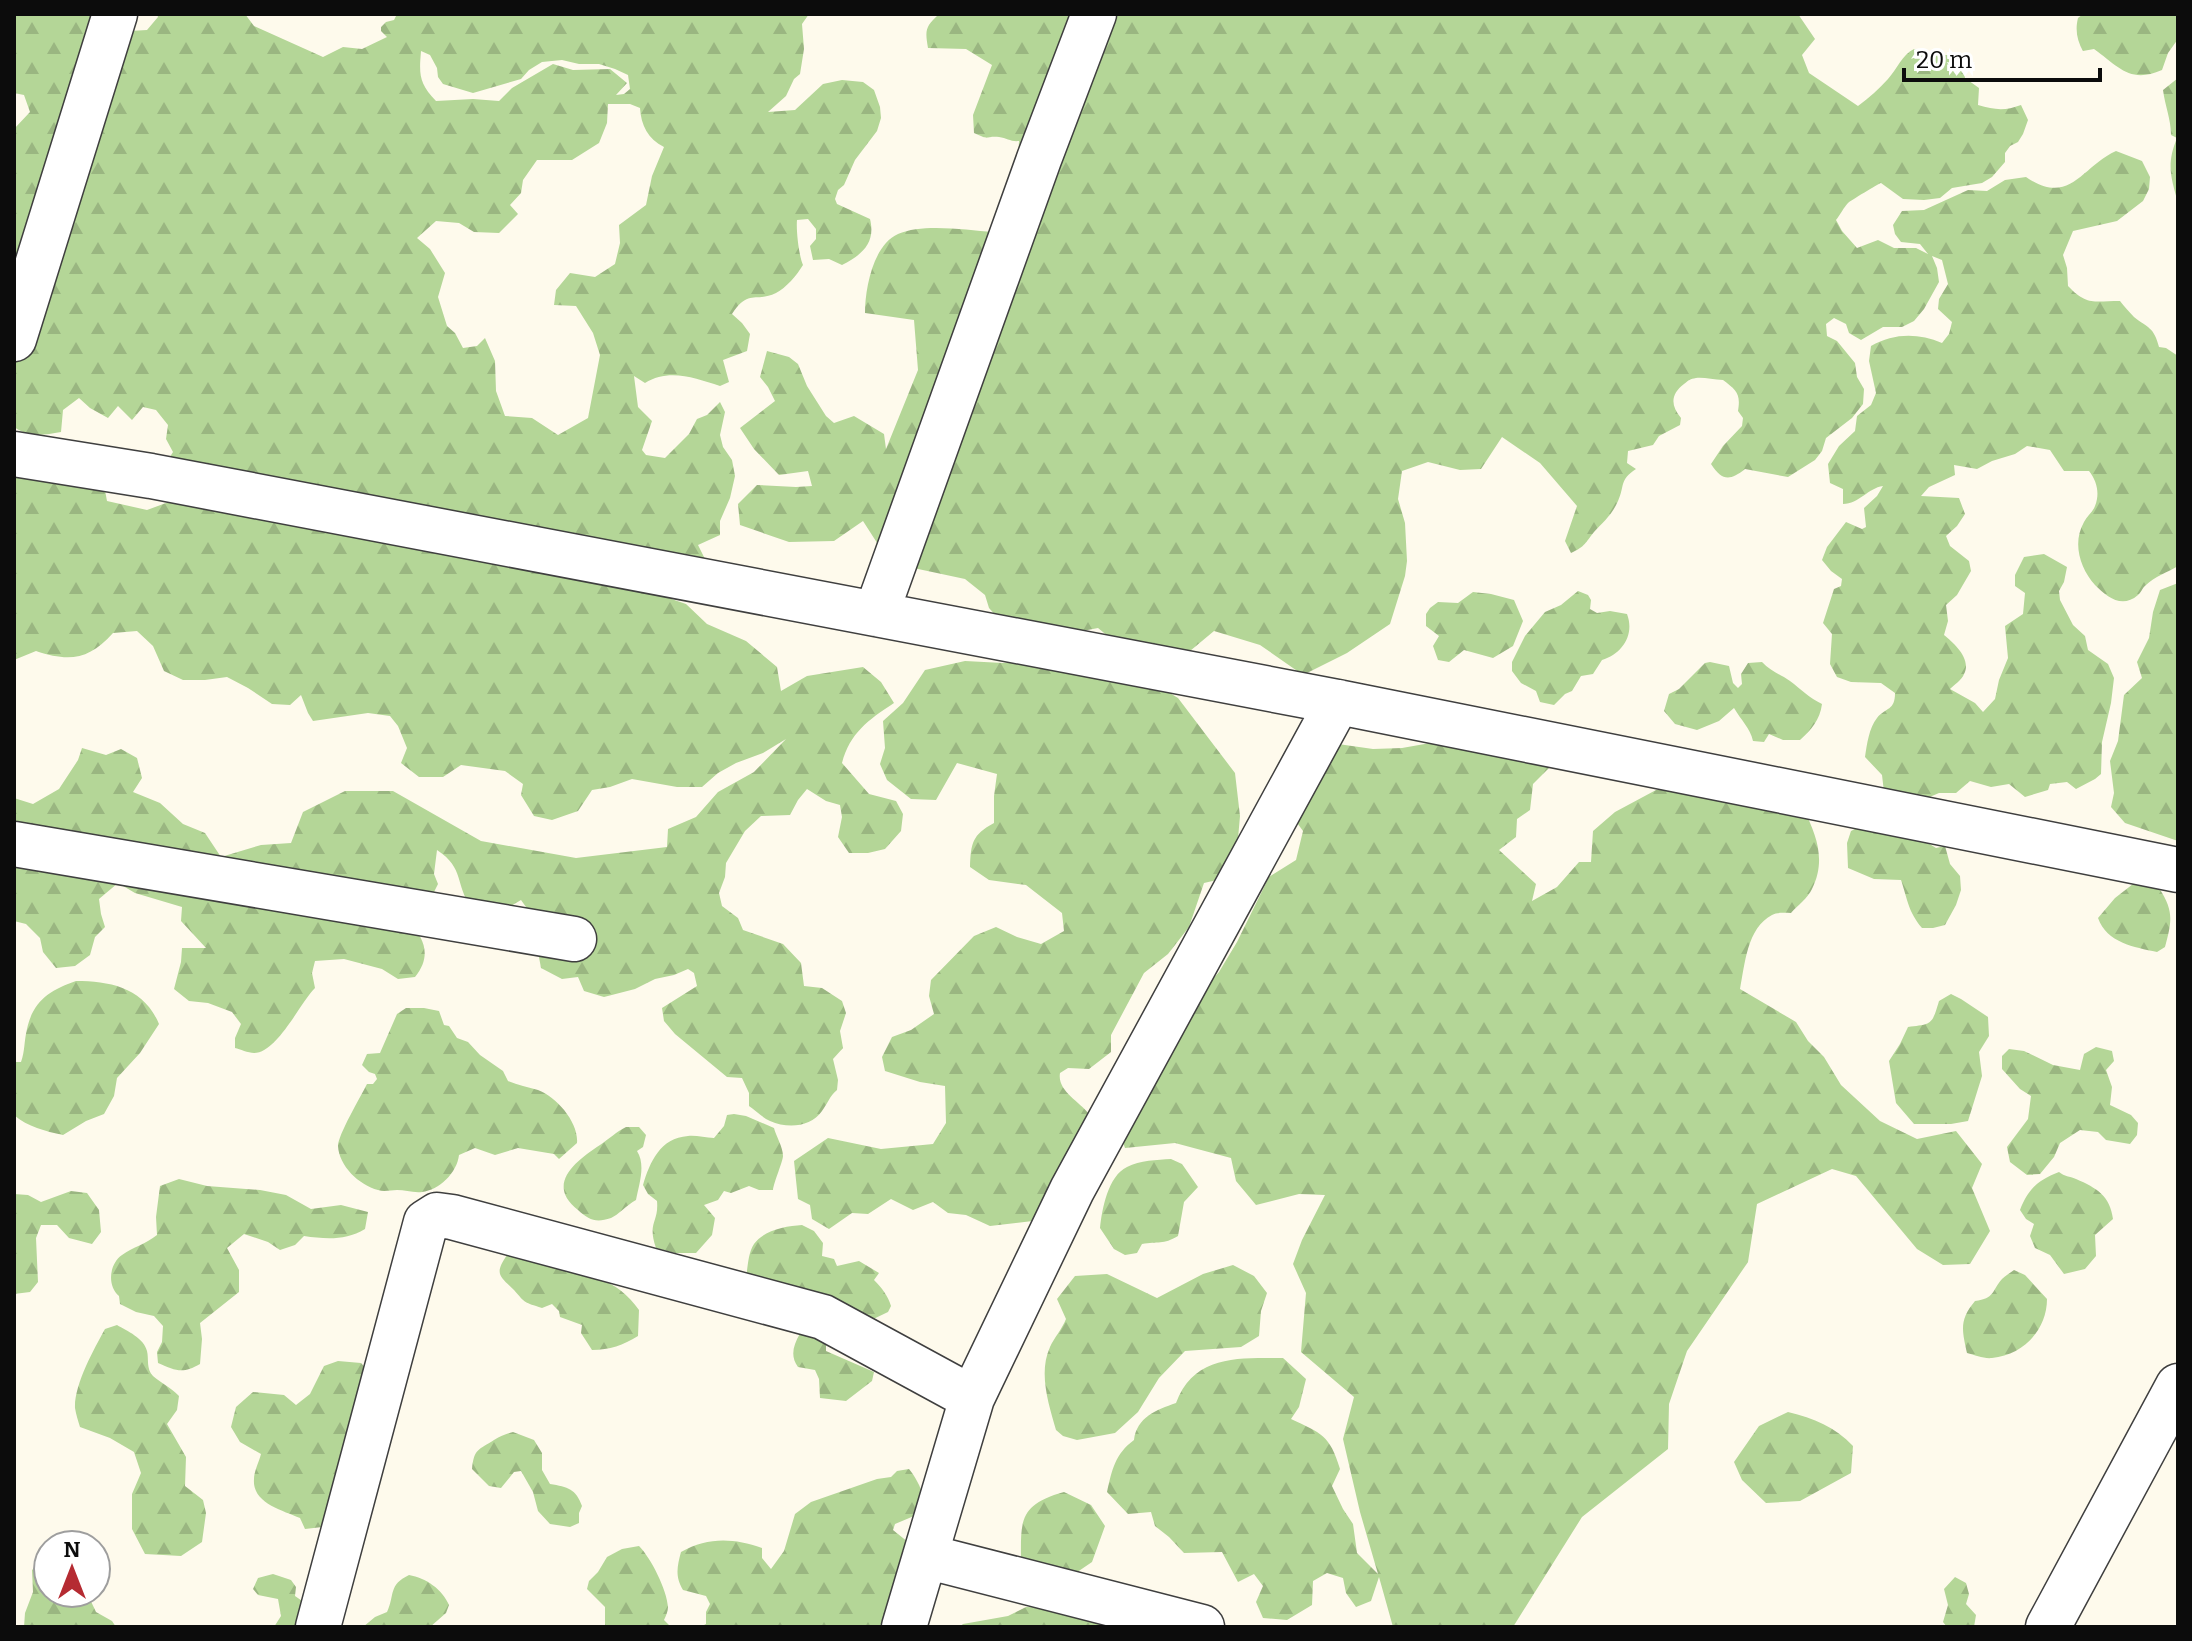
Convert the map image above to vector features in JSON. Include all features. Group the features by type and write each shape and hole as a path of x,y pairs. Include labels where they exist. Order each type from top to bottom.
{"street":[{"path":"14,339 115,14"},
{"path":"876,614 1094,14"},
{"path":"14,454 151,476 1338,702 2178,870"},
{"path":"904,1627 972,1398 1072,1190 1338,702"},
{"path":"14,844 574,939"},
{"path":"318,1627 426,1222 437,1215 823,1317 972,1398"},
{"path":"2048,1627 2178,1386"},
{"path":"925,1556 1202,1627"}],"green space":[{"path":"14,14 121,14 130,31 147,30 158,17 157,14 245,14 254,26 323,57 343,47 362,49 387,37 381,27 394,20 397,14 809,14 802,24 804,49 800,74 786,96 768,112 795,110 823,84 842,80 863,82 874,90 881,118 877,131 855,160 835,199 837,204 870,219 871,235 866,247 842,265 829,259 813,260 810,246 816,239 816,229 808,219 797,220 801,269 780,291 743,301 732,314 750,334 747,351 723,360 729,382 720,386 673,375 645,383 634,376 638,407 652,421 642,450 646,455 665,458 689,434 697,419 707,415 720,402 725,412 720,435 723,447 732,460 735,476 720,521 720,535 698,545 705,559 696,572 648,591 686,604 707,624 746,641 777,667 781,691 807,676 863,667 881,682 894,703 861,728 850,743 842,763 869,794 896,801 903,814 901,831 885,849 849,853 838,837 842,817 840,805 826,801 807,789 790,815 761,816 745,831 726,863 719,893 722,906 738,918 743,930 783,944 801,963 804,986 822,988 842,1001 846,1013 840,1031 843,1048 833,1059 837,1090 812,1120 791,1126 767,1120 749,1106 749,1093 742,1078 727,1077 675,1034 664,1021 662,1008 697,986 694,973 688,969 604,997 584,991 578,977 562,979 541,968 531,914 521,900 506,909 471,906 456,870 437,850 434,874 438,884 430,900 409,922 423,942 425,956 415,977 398,979 382,969 344,959 315,961 312,973 315,988 271,1045 254,1053 235,1048 235,1038 241,1024 232,1012 208,1003 189,1001 174,989 182,948 206,948 181,921 182,907 135,893 118,883 99,899 105,927 95,937 90,955 75,966 56,968 43,952 40,938 26,924 14,921 14,798 33,804 59,789 82,748 106,755 121,749 137,758 142,778 133,792 160,803 183,824 205,833 221,857 261,845 291,843 303,812 345,791 393,791 481,841 576,858 667,847 668,829 696,817 718,792 754,772 786,739 718,773 702,787 677,787 632,779 592,790 578,811 552,820 534,816 521,795 523,784 505,771 461,765 443,777 419,777 401,763 407,748 390,716 368,713 313,721 301,695 290,705 272,704 227,677 183,680 164,671 153,646 137,631 113,633 95,649 78,656 59,657 36,651 14,660 14,471 104,485 107,501 147,510 191,499 165,465 173,452 166,439 168,425 156,410 143,407 132,420 118,406 108,418 79,398 63,410 61,432 31,434 14,427 14,129 30,112 24,95 14,93","holes":["421,51 430,55 443,84 473,93 521,79 542,62 562,60 615,69 628,75 630,89 616,95 627,83 610,69 573,70 553,64 512,88 499,101 436,101 421,78","608,104 630,104 640,108 646,131 664,147 652,176 646,205 619,225 620,243 615,264 595,277 570,273 556,290 554,305 576,306 593,333 600,355 588,418 558,435 532,418 505,416 496,391 495,361 485,338 477,346 463,348 447,326 438,297 445,273 430,249 417,238 436,221 459,223 474,232 499,233 518,214 510,205 521,193 523,180 537,160 572,160 599,143 607,123"]},
{"path":"939,14 1798,14 1815,39 1802,55 1809,73 1858,106 1914,49 1930,55 1951,55 1963,65 1965,78 1979,88 1978,105 2000,109 2021,105 2028,120 2023,134 2005,153 2005,162 1982,183 1952,188 1940,198 1924,200 1903,199 1881,183 1848,203 1836,220 1857,248 1878,240 1894,248 1916,248 1928,254 1920,244 1901,242 1895,234 1893,225 1902,211 1924,210 1968,190 1987,191 2005,180 2026,177 2054,188 2065,186 2116,151 2142,161 2150,177 2143,201 2117,221 2073,231 2063,255 2068,286 2080,297 2091,301 2120,301 2153,332 2159,347 2178,356 2178,566 2126,601 2115,600 2100,589 2085,571 2078,547 2080,530 2097,501 2096,483 2089,471 2064,471 2050,450 2027,446 1977,469 1954,465 1955,475 1929,487 1921,496 1959,498 1965,514 1946,536 1950,546 1969,561 1971,571 1957,595 1946,605 1948,621 1944,635 1961,652 1966,663 1963,676 1950,689 1975,703 1983,712 1995,699 2008,658 2005,626 2023,614 2025,593 2015,586 2015,575 2024,557 2044,554 2067,567 2059,591 2060,600 2073,625 2085,636 2088,650 2108,664 2114,678 2102,742 2101,774 2076,789 2067,782 2050,784 2048,790 2025,797 2009,784 1991,787 1970,781 1956,793 1939,793 1925,799 1884,792 1882,775 1865,757 1872,726 1892,706 1895,693 1881,683 1851,682 1837,677 1830,664 1832,634 1823,623 1834,589 1841,586 1842,579 1822,560 1827,547 1846,522 1862,529 1866,527 1864,508 1883,486 1843,504 1843,489 1830,483 1828,464 1839,446 1855,431 1857,416 1871,405 1876,393 1869,361 1871,346 1906,336 1924,337 1942,343 1949,334 1952,322 1938,309 1939,299 1948,284 1942,260 1932,256 1939,282 1914,321 1902,327 1883,327 1861,340 1849,333 1846,324 1834,318 1826,324 1827,336 1837,341 1855,363 1857,377 1864,389 1863,404 1852,418 1826,438 1815,460 1788,477 1745,469 1735,476 1726,477 1715,470 1711,464 1742,426 1743,418 1738,411 1738,396 1731,387 1723,380 1699,378 1687,382 1674,396 1680,425 1659,436 1653,445 1628,451 1627,463 1636,469 1625,480 1616,506 1585,544 1571,553 1565,541 1577,506 1540,463 1502,437 1481,469 1460,470 1428,462 1402,471 1398,499 1405,523 1407,561 1390,624 1347,653 1303,675 1260,645 1214,631 1190,651 1137,660 1098,628 1067,634 1015,637 989,608 985,595 965,579 890,563 863,521 834,541 789,542 740,525 738,504 757,485 812,486 808,471 779,475 754,449 740,428 775,401 760,377 767,351 789,357 798,364 807,386 834,423 854,416 884,434 886,449 918,370 914,320 865,313 869,280 877,258 889,240 908,231 945,228 993,232 1017,177 1019,141 985,138 974,133 973,115 992,65 966,49 928,48 927,29"},
{"path":"2083,14 2178,14 2178,39 2168,53 2162,70 2141,75 2125,72 2094,49 2083,51 2077,27 2078,18"},
{"path":"2178,78 2178,203 2171,164 2177,138 2171,135 2163,90"},
{"path":"2178,583 2178,841 2125,823 2111,807 2114,793 2110,761 2118,741 2124,695 2142,678 2137,662 2149,638 2160,590"},
{"path":"1578,591 1588,595 1590,609 1597,613 1610,611 1627,614 1628,636 1621,648 1602,660 1593,674 1581,676 1572,691 1554,705 1540,702 1536,691 1521,683 1512,671 1512,662 1525,636 1545,612 1561,605"},
{"path":"1473,592 1514,600 1523,621 1513,646 1493,658 1464,650 1449,662 1438,660 1433,646 1439,636 1426,626 1426,614 1438,602 1458,603"},
{"path":"965,661 1028,661 1145,678 1178,698 1235,773 1240,816 1237,850 1230,877 1204,883 1189,927 1168,954 1144,973 1111,1035 1111,1052 1089,1069 1068,1068 1060,1073 1065,1090 1089,1114 1041,1220 990,1226 966,1215 948,1213 933,1202 913,1210 891,1199 868,1214 852,1213 829,1229 812,1219 810,1205 798,1199 794,1161 828,1138 881,1149 933,1144 946,1123 945,1086 885,1071 882,1057 892,1037 911,1030 934,1014 929,996 931,980 974,936 996,927 1041,944 1064,931 1062,913 1026,885 989,880 970,867 974,840 994,823 997,774 957,763 936,800 911,799 887,780 880,764 885,748 883,721 903,703 925,670"},
{"path":"1710,662 1729,666 1733,683 1738,688 1742,684 1741,674 1748,663 1762,662 1822,704 1817,720 1800,740 1783,740 1769,734 1764,742 1753,741 1734,708 1719,721 1697,730 1675,724 1664,711 1669,694"},
{"path":"1317,741 1373,749 1436,742 1557,760 1533,784 1530,810 1517,819 1516,837 1499,850 1536,884 1532,901 1557,887 1579,862 1591,862 1593,831 1615,812 1656,790 1708,787 1804,810 1818,849 1816,879 1808,896 1791,913 1774,914 1757,929 1748,948 1740,989 1796,1022 1808,1041 1824,1057 1841,1085 1880,1121 1917,1139 1956,1131 1982,1164 1972,1188 1990,1231 1970,1264 1943,1265 1917,1249 1856,1176 1832,1169 1757,1204 1748,1262 1687,1351 1669,1404 1668,1449 1582,1517 1513,1627 1393,1627 1379,1577 1371,1601 1356,1607 1346,1593 1343,1578 1327,1573 1313,1581 1312,1605 1287,1620 1263,1618 1256,1602 1263,1586 1254,1574 1238,1582 1222,1552 1184,1553 1155,1526 1151,1512 1128,1514 1107,1492 1115,1463 1134,1440 1143,1420 1176,1403 1194,1375 1206,1367 1235,1359 1283,1358 1306,1379 1299,1407 1291,1419 1323,1436 1332,1449 1340,1469 1332,1486 1353,1524 1357,1553 1378,1574 1343,1439 1354,1397 1301,1352 1306,1293 1293,1264 1325,1195 1299,1194 1256,1205 1236,1181 1231,1158 1175,1143 1125,1148 1114,1116 1202,991 1219,972 1269,877 1296,860 1303,831 1292,816"},
{"path":"1869,822 1912,833 1936,848 1945,846 1950,864 1960,876 1961,890 1945,925 1922,928 1911,911 1901,880 1874,879 1848,868 1847,843 1851,831"},
{"path":"2133,884 2159,888 2167,903 2169,930 2165,947 2157,952 2131,946 2115,938 2098,918 2115,898"},
{"path":"76,981 125,989 145,1002 159,1024 140,1053 117,1078 114,1096 104,1114 63,1135 31,1126 14,1115 14,1062 21,1062 30,1019 38,1004 58,988"},
{"path":"1951,994 1988,1017 1989,1036 1979,1052 1982,1076 1968,1121 1914,1124 1896,1103 1889,1061 1908,1027 1930,1022 1939,1001"},
{"path":"406,1008 439,1011 444,1025 503,1071 508,1081 538,1090 552,1098 571,1119 577,1143 559,1159 554,1154 518,1148 495,1155 475,1148 459,1155 455,1168 441,1184 422,1192 380,1191 357,1179 342,1161 339,1141 367,1084 373,1084 377,1079 362,1065 367,1054 380,1053 397,1014"},
{"path":"2096,1047 2112,1051 2114,1061 2106,1070 2112,1087 2110,1105 2131,1115 2138,1123 2137,1135 2130,1144 2106,1140 2098,1132 2080,1130 2060,1143 2054,1157 2040,1174 2027,1175 2010,1162 2007,1147 2028,1119 2031,1096 2002,1069 2002,1056 2009,1049 2024,1051 2053,1065 2080,1070 2084,1054"},
{"path":"734,1114 774,1128 783,1156 773,1190 749,1186 731,1193 724,1191 718,1200 704,1205 715,1218 712,1235 696,1253 675,1253 656,1248 653,1228 657,1201 643,1185 653,1160 663,1146 678,1138 714,1138 724,1126 727,1115"},
{"path":"626,1127 639,1127 646,1135 643,1147 637,1151 641,1168 636,1200 611,1218 589,1218 568,1200 564,1182 582,1158"},
{"path":"1171,1159 1182,1164 1198,1187 1184,1202 1178,1236 1164,1242 1142,1244 1137,1253 1125,1255 1114,1249 1100,1228 1104,1203 1115,1178 1120,1171 1132,1165"},
{"path":"2059,1172 2101,1194 2109,1204 2113,1219 2095,1235 2096,1256 2085,1269 2064,1274 2050,1255 2035,1248 2030,1236 2034,1224 2020,1210 2035,1186"},
{"path":"179,1179 207,1186 286,1195 311,1209 341,1205 368,1212 365,1229 342,1237 304,1236 295,1245 280,1250 268,1242 244,1234 227,1248 239,1270 239,1292 200,1323 200,1364 184,1370 175,1369 158,1363 157,1352 162,1342 163,1326 154,1316 120,1304 111,1275 114,1264 122,1255 157,1235 160,1186"},
{"path":"71,1191 87,1193 99,1210 101,1232 92,1244 69,1238 57,1225 41,1225 36,1238 38,1282 30,1292 14,1294 14,1194 28,1195 41,1202"},
{"path":"549,1222 582,1229 599,1266 597,1279 621,1291 639,1310 638,1336 616,1346 592,1350 581,1333 582,1325 560,1317 552,1304 542,1308 526,1302 502,1278 500,1267 507,1255"},
{"path":"802,1225 814,1231 823,1243 822,1256 834,1259 837,1266 859,1261 879,1273 874,1280 890,1302 888,1312 865,1323 746,1277 750,1252 758,1239 776,1230"},
{"path":"1233,1265 1254,1276 1267,1293 1261,1311 1259,1336 1241,1347 1185,1351 1159,1378 1138,1412 1115,1433 1077,1440 1063,1436 1056,1430 1046,1389 1045,1367 1050,1347 1066,1319 1057,1299 1075,1276 1107,1274 1157,1298 1203,1274"},
{"path":"2014,1270 2025,1275 2047,1299 2038,1330 2023,1346 2003,1356 1986,1358 1967,1353 1963,1331 1966,1314 1975,1301 1989,1296 2002,1279"},
{"path":"811,1315 826,1320 826,1351 874,1372 872,1381 846,1401 820,1398 815,1370 798,1367 794,1361 796,1341"},
{"path":"117,1325 142,1342 151,1373 179,1396 177,1410 167,1424 186,1457 185,1486 203,1500 206,1513 202,1542 181,1556 145,1554 132,1529 132,1494 141,1473 134,1452 110,1438 80,1427 77,1418 76,1399 86,1367 105,1329"},
{"path":"338,1361 361,1363 372,1375 362,1414 350,1422 351,1435 331,1526 305,1529 300,1518 263,1500 258,1494 254,1476 261,1454 240,1442 231,1427 236,1407 253,1392 284,1395 296,1405 310,1394 324,1366"},
{"path":"1788,1412 1824,1424 1853,1446 1851,1473 1800,1501 1766,1503 1742,1480 1734,1462 1759,1426"},
{"path":"513,1432 534,1440 542,1453 542,1470 550,1484 566,1488 577,1496 582,1506 579,1523 570,1527 550,1524 538,1511 533,1492 521,1471 514,1472 501,1488 489,1486 472,1469 478,1450"},
{"path":"909,1469 922,1497 914,1516 895,1524 893,1530 908,1542 897,1600 879,1627 700,1627 706,1624 710,1604 706,1596 683,1590 678,1571 681,1552 711,1542 741,1542 762,1548 762,1558 771,1569 784,1551 795,1514 811,1502"},
{"path":"1064,1492 1091,1505 1105,1526 1092,1562 1067,1579 1021,1565 1025,1517 1037,1503"},
{"path":"639,1546 662,1583 668,1607 664,1620 671,1627 605,1627 605,1607 587,1589 589,1581 607,1557 622,1549"},
{"path":"273,1574 291,1580 296,1587 295,1596 308,1605 309,1627 274,1627 281,1616 278,1599 258,1595 253,1589 258,1578"},
{"path":"409,1575 438,1589 449,1605 446,1613 430,1627 363,1627 387,1612 395,1587"},
{"path":"1955,1577 1966,1583 1969,1594 1966,1604 1976,1615 1974,1627 1947,1627 1943,1622 1948,1605 1944,1589"},
{"path":"32,1595 32,1609 95,1609 116,1627 24,1627"},
{"path":"1026,1607 1057,1608 1145,1627 959,1627 1008,1616"}]}
